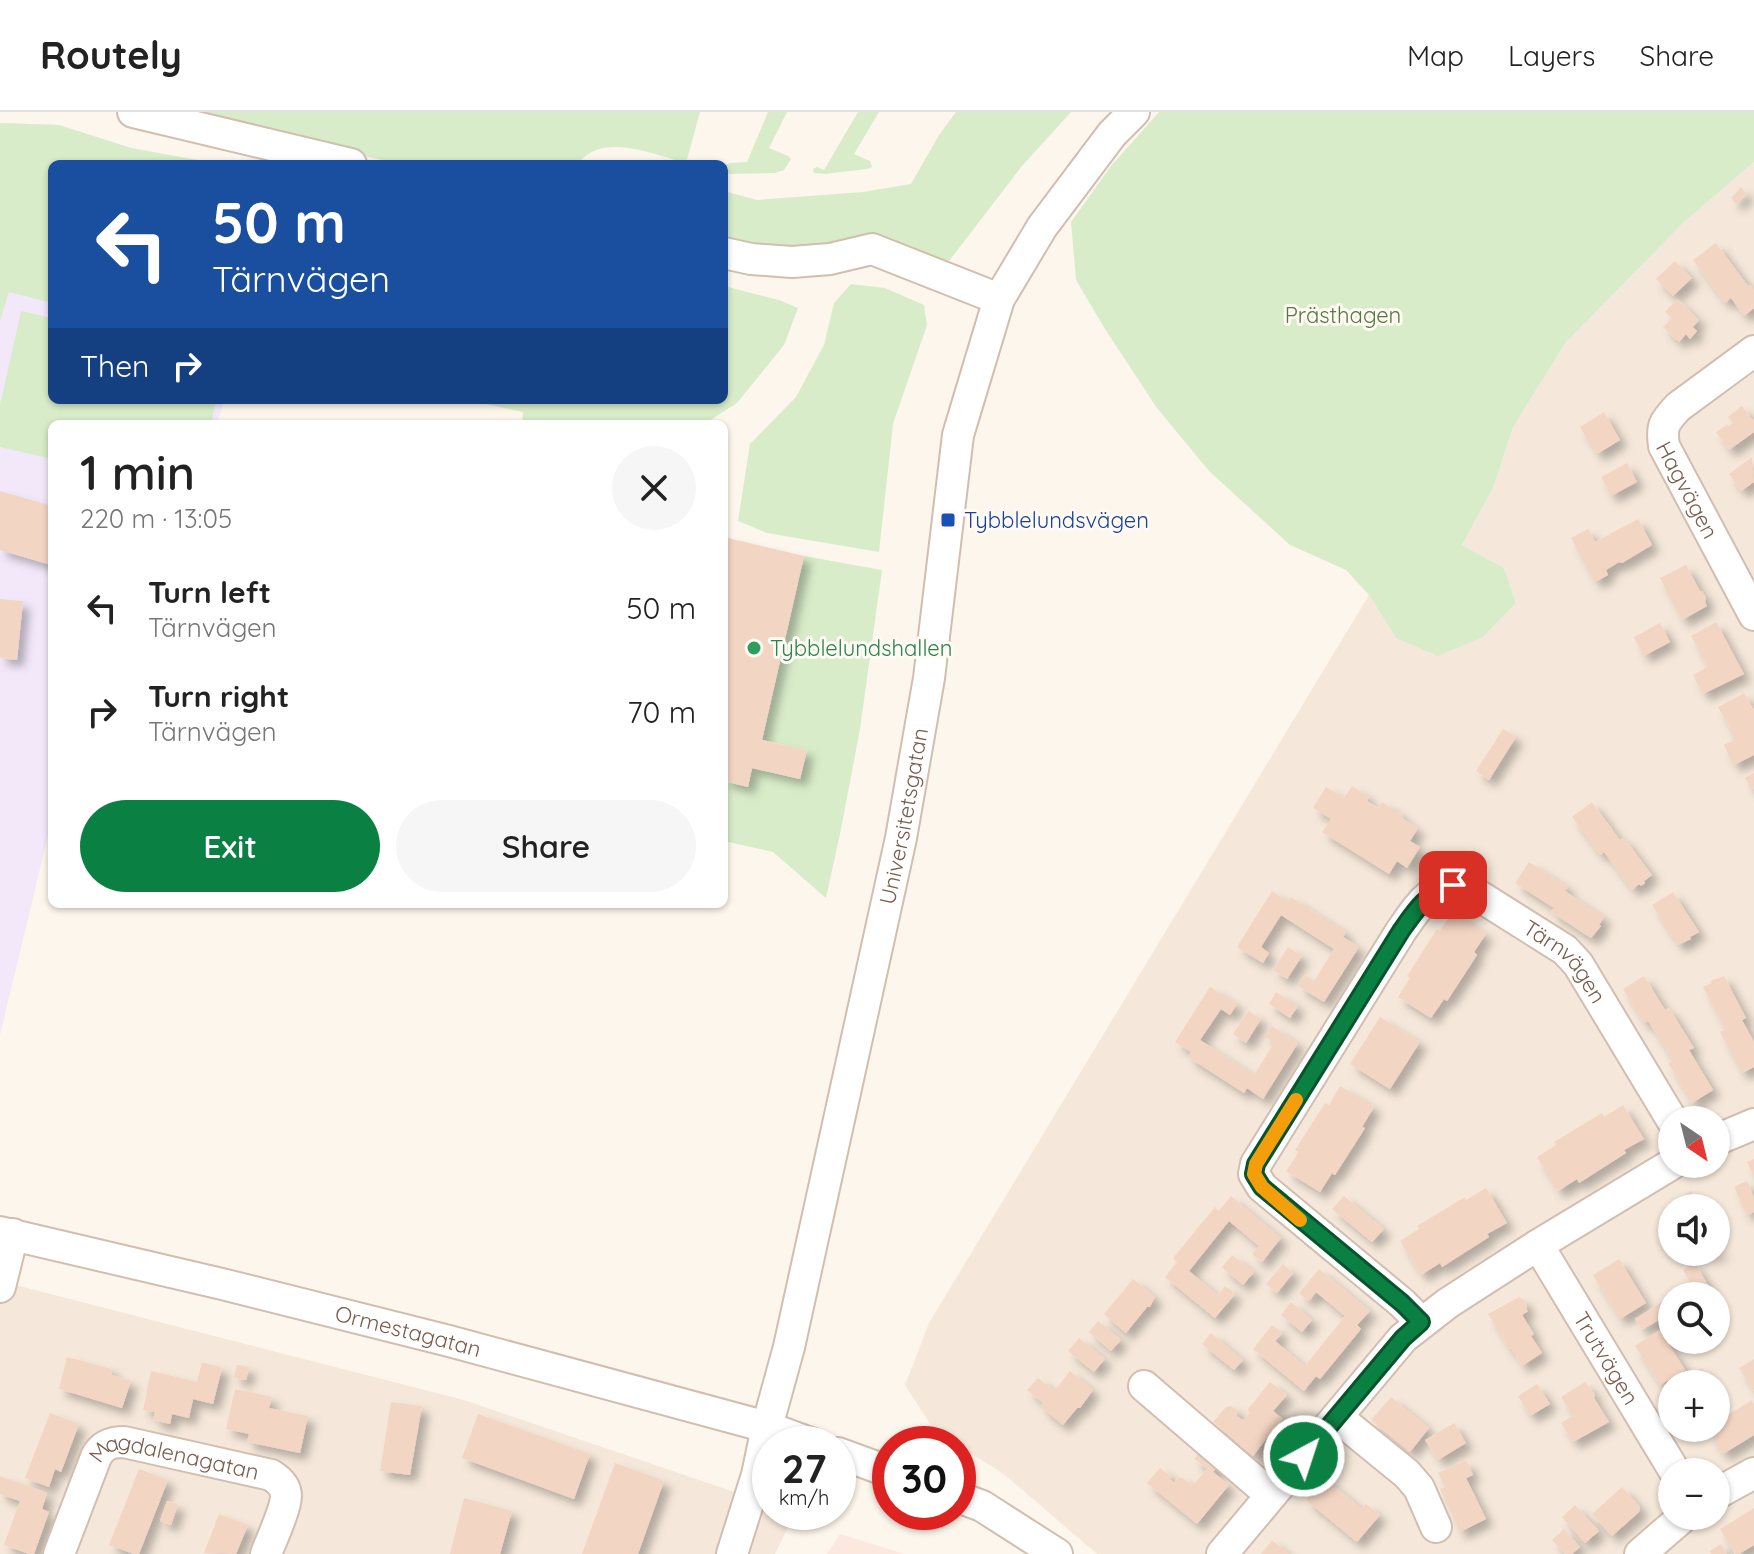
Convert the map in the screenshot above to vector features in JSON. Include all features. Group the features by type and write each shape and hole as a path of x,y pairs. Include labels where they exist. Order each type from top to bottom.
{"street":[{"path":"133,112 334,160"},
{"name":"Universitetsgatan","path":"767,1426 789,1347 901,838 929,678 958,435 999,299 1042,227 1112,134 1134,112"},
{"path":"728,254 792,262 830,259 872,249 999,299"},
{"name":"Hagvägen","path":"1754,351 1678,407 1662,429 1664,446 1754,615"},
{"name":"Tärnvägen","path":"1421,1322 1262,1187 1254,1174 1256,1164 1421,903 1438,890 1453,885 1465,887 1565,950 1578,964 1664,1106"},
{"path":"1730,1134 1754,1124"},
{"path":"1222,1554 1403,1338 1421,1322 1538,1245 1658,1172"},
{"path":"0,1287 6,1233"},
{"name":"Ormestagatan","path":"6,1233 449,1341 763,1426"},
{"name":"Trutvägen","path":"1538,1245 1667,1458"},
{"path":"1144,1386 1271,1495"},
{"path":"1337,1417 1407,1474 1419,1488 1436,1527"},
{"name":"Magdalenagatan","path":"59,1554 98,1452 105,1445 115,1442 271,1475 279,1480 286,1501 266,1554"},
{"path":"1730,1486 1754,1473"},
{"name":"Universitetsgatan","path":"732,1554 752,1491"},
{"path":"976,1504 1057,1554"},
{"path":"1640,1554 1668,1530"}],"shaded area":[{"path":"0,123 59,125 131,148 197,160 48,160 48,404 223,404 218,420 48,420 48,836 0,1035"},
{"path":"1754,162 1754,1554 1097,1554 1005,1475 976,1457 976,1426 931,1426 905,1385 929,1323 1369,595 1396,638 1483,637 1516,603 1504,568 1462,545 1493,488 1513,427 1566,342 1685,221"},
{"path":"0,1281 464,1400 752,1498 752,1530 787,1530 775,1554 0,1554"},
{"path":"840,1534 905,1554 827,1554"}],"green space":[{"path":"182,112 700,112 687,160 614,147 600,149 582,160 381,160"},
{"path":"768,112 787,112 769,148 791,159 784,170 775,173 728,173 728,164 747,162"},
{"path":"858,112 879,112 854,154 870,161 872,167 814,173 813,169 817,167 824,170"},
{"path":"956,112 1071,112 1022,166 949,261 893,245 791,246 728,241 728,192 757,200 863,192 911,184"},
{"name":"Prästhagen","path":"1159,112 1754,112 1754,162 1685,221 1566,342 1513,427 1493,488 1462,545 1504,568 1516,603 1483,637 1438,656 1396,638 1369,595 1346,570 1290,545 1209,471 1157,408 1105,329 1076,280 1071,222 1111,166"},
{"path":"0,123 59,125 131,148 197,160 48,160 48,302 9,292 0,321"},
{"path":"851,284 885,288 924,305 927,325 893,424 879,552 767,533 738,521 750,444 796,397 824,345 834,303"},
{"path":"728,287 798,308 784,345 737,403 710,420 522,420 523,412 486,404 728,404"},
{"path":"21,311 48,317 48,404 215,404 212,420 48,420 48,458 0,447 0,405"},
{"path":"804,556 882,570 860,729 826,898 773,852 728,842 728,782 748,787 752,768 800,779 807,750 762,740"}],"building":[{"path":"1741,187 1747,194 1736,204 1731,198"},
{"path":"1716,243 1754,290 1754,308 1744,316 1731,298 1725,303 1693,260"},
{"path":"1675,261 1692,278 1673,296 1656,279"},
{"path":"1677,299 1699,320 1693,327 1697,331 1690,339 1686,334 1679,342 1663,327 1672,318 1665,312"},
{"path":"1742,406 1754,419 1754,432 1729,450 1716,432 1733,423 1728,417"},
{"path":"1604,412 1620,440 1597,454 1580,427"},
{"path":"1752,457 1754,482 1741,491 1729,474"},
{"path":"1627,463 1637,482 1611,496 1601,477"},
{"path":"0,491 48,505 48,564 0,550"},
{"path":"1638,519 1652,545 1606,570 1608,575 1595,582 1571,538 1588,529 1595,542"},
{"name":"Tybblelundshallen","path":"728,538 804,556 762,740 807,750 800,779 752,768 748,787 728,782"},
{"path":"1686,565 1706,598 1707,606 1682,620 1660,578"},
{"path":"0,599 23,601 17,660 0,658"},
{"path":"1716,622 1744,674 1703,694 1693,675 1708,667 1691,636"},
{"path":"1660,623 1670,642 1644,656 1634,637"},
{"path":"1744,693 1754,710 1754,755 1734,765 1724,745 1736,739 1718,707"},
{"path":"1503,729 1516,737 1489,780 1476,771"},
{"path":"1754,773 1754,788 1751,789 1745,778"},
{"path":"1352,786 1369,797 1367,801 1379,808 1382,802 1418,828 1410,841 1420,847 1407,868 1397,861 1389,874 1322,832 1331,819 1313,808 1326,787 1344,798"},
{"path":"1592,802 1620,840 1624,838 1652,875 1641,886 1639,884 1632,890 1604,852 1600,855 1572,817"},
{"path":"1529,862 1568,887 1565,891 1604,917 1591,938 1551,912 1554,908 1515,883"},
{"path":"1272,891 1288,902 1291,897 1346,932 1343,937 1359,947 1324,1002 1298,986 1305,975 1314,981 1334,949 1281,915 1261,947 1269,953 1263,963 1237,947"},
{"path":"1673,892 1699,932 1678,945 1652,905"},
{"path":"1452,912 1486,934 1474,952 1477,955 1447,1001 1444,999 1431,1018 1398,997 1410,978 1407,976 1437,929 1440,931"},
{"path":"1288,947 1302,956 1287,979 1273,970"},
{"path":"1644,976 1694,1048 1689,1050 1713,1090 1692,1103 1668,1063 1673,1060 1648,1021 1644,1023 1623,989"},
{"path":"1724,976 1746,1018 1742,1020 1754,1042 1754,1067 1742,1073 1720,1032 1725,1029 1703,987"},
{"path":"1210,987 1237,1004 1230,1015 1221,1009 1200,1040 1254,1075 1274,1043 1265,1037 1272,1026 1298,1043 1263,1099 1247,1088 1244,1093 1188,1057 1191,1052 1175,1042"},
{"path":"1276,992 1298,1006 1290,1018 1269,1004"},
{"path":"1248,1011 1261,1019 1246,1043 1233,1034"},
{"path":"1380,1017 1420,1042 1390,1089 1350,1064"},
{"path":"1340,1086 1374,1107 1362,1127 1365,1128 1335,1175 1332,1173 1320,1192 1286,1171 1299,1152 1295,1150 1325,1103 1329,1105"},
{"path":"1623,1105 1644,1139 1579,1183 1577,1179 1558,1191 1537,1157 1556,1145 1554,1142 1602,1113 1604,1117"},
{"path":"1754,1159 1754,1177 1747,1162"},
{"path":"1747,1181 1754,1198 1754,1212 1747,1215 1734,1187"},
{"path":"1486,1188 1507,1223 1442,1267 1440,1263 1421,1275 1400,1241 1419,1229 1417,1226"},
{"path":"1231,1196 1281,1238 1262,1262 1252,1254 1259,1246 1229,1221 1189,1271 1218,1295 1225,1286 1235,1294 1215,1318 1165,1277 1177,1262 1173,1258 1215,1207 1219,1211"},
{"path":"1344,1196 1384,1229 1372,1242 1332,1209"},
{"path":"1232,1255 1254,1272 1243,1285 1222,1267"},
{"path":"1619,1259 1646,1303 1620,1319 1593,1275"},
{"path":"1283,1264 1293,1273 1277,1293 1266,1284"},
{"path":"1697,1266 1706,1282 1690,1282 1683,1270"},
{"path":"1319,1269 1370,1311 1357,1325 1361,1329 1320,1379 1316,1376 1304,1391 1253,1349 1272,1325 1282,1333 1275,1341 1305,1366 1345,1316 1316,1292 1309,1301 1299,1293"},
{"path":"1133,1279 1155,1297 1126,1333 1104,1314"},
{"path":"1519,1297 1524,1300 1528,1311 1522,1315 1542,1353 1522,1366 1488,1314"},
{"path":"1291,1302 1312,1320 1302,1332 1281,1315"},
{"path":"1658,1304 1658,1320 1642,1330 1635,1319"},
{"path":"1098,1321 1121,1340 1111,1351 1089,1332"},
{"path":"1658,1331 1658,1354 1675,1354 1685,1370 1658,1370 1658,1382 1635,1346"},
{"path":"1211,1333 1243,1360 1234,1370 1202,1344"},
{"path":"1079,1338 1105,1359 1094,1372 1068,1351"},
{"path":"67,1357 112,1369 112,1375 131,1381 122,1408 59,1389"},
{"path":"1754,1359 1754,1391 1739,1368"},
{"path":"202,1362 222,1368 213,1404 193,1399 189,1418 172,1414 170,1424 153,1420 155,1412 143,1410 151,1371 197,1382"},
{"path":"237,1365 249,1367 246,1380 234,1378"},
{"path":"1070,1371 1093,1390 1063,1425 1041,1407 1043,1403 1027,1390 1038,1378 1056,1389"},
{"path":"1270,1382 1287,1395 1273,1411 1283,1419 1253,1456 1213,1422 1226,1407 1231,1406 1237,1410 1237,1416 1245,1419 1248,1409"},
{"path":"1585,1382 1609,1422 1573,1442 1561,1423 1573,1416 1561,1397"},
{"path":"1537,1384 1550,1404 1530,1416 1518,1396"},
{"path":"235,1389 272,1397 269,1408 308,1416 300,1453 247,1442 249,1434 226,1429"},
{"path":"1391,1397 1429,1428 1410,1452 1371,1420"},
{"path":"1752,1400 1754,1435 1723,1454 1716,1442 1730,1442 1730,1413"},
{"path":"391,1402 422,1406 410,1475 380,1471"},
{"path":"50,1413 79,1424 61,1472 55,1469 49,1487 25,1478"},
{"path":"478,1414 590,1454 574,1499 462,1458"},
{"path":"1454,1423 1466,1443 1438,1460 1425,1440"},
{"path":"1203,1448 1221,1462 1213,1472 1229,1485 1197,1524 1147,1483 1160,1468 1172,1477 1170,1479 1174,1483 1177,1478 1183,1478 1190,1484 1195,1483 1207,1469 1194,1459"},
{"path":"1466,1460 1473,1475 1466,1478 1486,1519 1460,1532 1440,1489 1445,1487 1438,1473"},
{"path":"615,1463 664,1481 638,1554 582,1554"},
{"path":"139,1469 168,1480 139,1554 134,1554 109,1545"},
{"path":"0,1476 47,1493 42,1509 49,1512 34,1554 4,1545 20,1501 0,1494"},
{"path":"1324,1477 1362,1509 1366,1504 1380,1515 1357,1542 1306,1500"},
{"path":"1622,1487 1640,1507 1639,1512 1612,1536 1592,1514"},
{"path":"464,1498 512,1511 500,1554 450,1554"},
{"path":"167,1501 178,1504 171,1525 160,1521"},
{"path":"1575,1505 1599,1531 1585,1543 1562,1517"},
{"path":"1754,1508 1754,1545 1735,1554 1721,1530 1730,1530 1730,1523"},
{"path":"219,1514 248,1525 236,1554 204,1553"},
{"path":"1564,1529 1580,1547 1572,1554 1565,1554 1552,1540"},
{"path":"1272,1540 1289,1554 1261,1554"},
{"path":"1721,1544 1727,1554 1711,1554 1710,1551"}],"slow traffic":[{"path":"1296,1100 1256,1164 1254,1174 1262,1187 1300,1220"}],"place":[{"name":"Tybblelundsvägen","path":"948,520"},
{"name":"Tybblelundshallen","path":"754,648"}],"route":[{"path":"1304,1456 1403,1338 1421,1322 1262,1187 1254,1174 1256,1164 1401,931 1421,903 1438,890 1453,885"}]}
